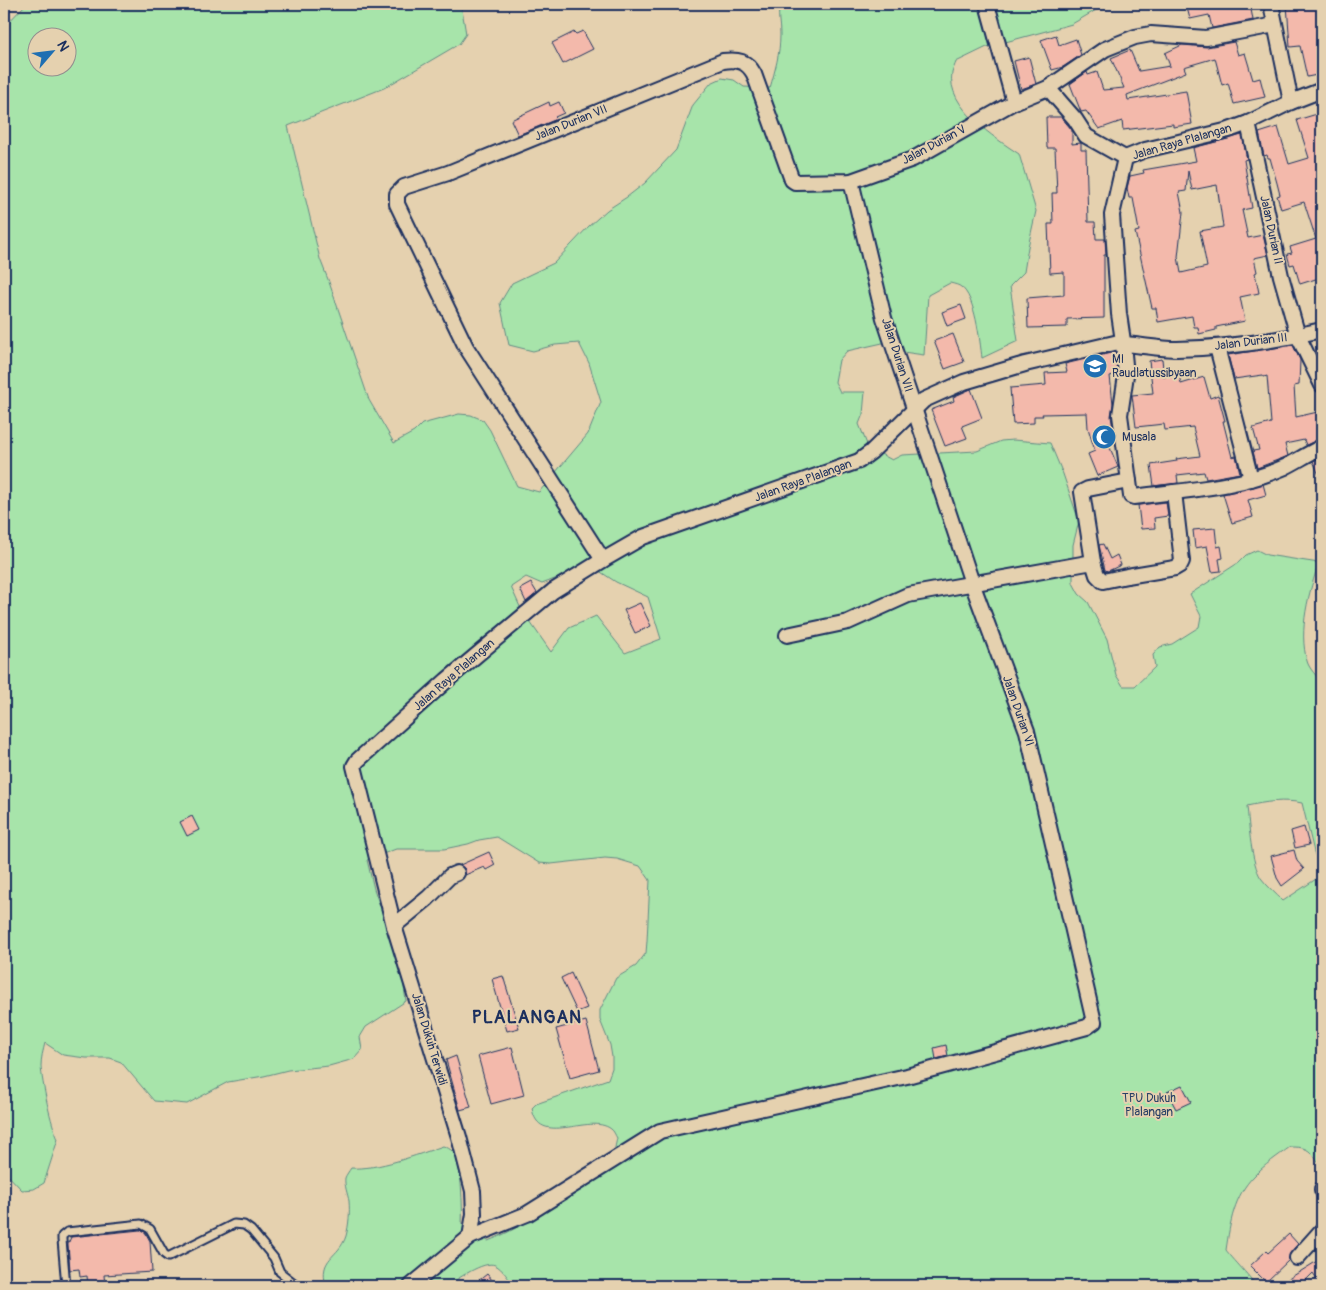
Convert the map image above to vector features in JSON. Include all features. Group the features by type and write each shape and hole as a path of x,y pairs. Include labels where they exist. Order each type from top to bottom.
{"street":[{"path":"987,4 1014,102"},
{"path":"1270,4 1290,102"},
{"name":"Jalan Durian V","path":"851,181 913,159 1014,102 1048,88 1105,49 1135,37 1152,34 1206,38 1275,25"},
{"name":"Jalan Durian VII","path":"603,560 466,347 397,204 397,194 404,187 448,173 723,61 743,61 750,66 754,74 793,181 851,181 884,318 914,408"},
{"path":"1048,88 1075,119 1086,136 1125,158"},
{"name":"Jalan Raya Plalangan","path":"354,766 369,749 446,680 553,591 643,537 859,461 871,452 924,400 964,382 1024,364 1123,342 1119,314 1112,215 1125,158 1145,150 1229,130 1248,123 1290,102 1322,90"},
{"name":"Jalan Durian II","path":"1248,123 1281,276 1298,336 1322,385"},
{"name":"Jalan Durian III","path":"1123,342 1175,349 1217,347 1298,336 1322,330"},
{"path":"1123,342 1126,375 1120,415 1130,493 1134,497 1216,487 1245,480 1286,466 1322,447"},
{"path":"1217,347 1245,480"},
{"name":"Jalan Durian VI","path":"470,1237 527,1214 665,1129 907,1076 1087,1027 1094,1022 1027,730 972,583 914,408"},
{"path":"1128,481 1088,489 1082,492 1093,562 1098,575 1103,581 1178,567 1182,561 1174,492"},
{"path":"787,635 848,622 908,595 1093,562"},
{"name":"Jalan Dukuh Terwidi","path":"354,766 394,926 459,1137 473,1191 474,1214 470,1237"},
{"path":"394,926 428,898 450,876 457,873"},
{"path":"1297,1258 1322,1230"},
{"path":"411,1286 470,1237"}],"lane":[{"path":"66,1286 62,1240 62,1236 66,1232 141,1224 150,1229 164,1254 168,1257 234,1224 244,1225 251,1230 274,1258 280,1272 298,1286"}],"green space":[{"name":"TPU Dukuh Plalangan","path":"26,4 461,4 466,34 459,44 384,88 288,126 320,259 369,400 394,443 414,432 422,424 459,414 471,415 483,420 490,430 517,486 539,492 588,434 601,402 589,363 579,343 555,345 533,351 509,345 500,303 512,283 554,263 607,210 645,183 676,150 693,105 711,83 722,78 734,80 744,87 770,88 779,49 780,4 1115,4 1103,6 1072,24 987,47 956,62 952,72 952,86 964,109 986,130 1019,154 1036,211 1024,272 1010,286 1018,341 982,358 976,320 970,300 961,287 950,283 928,295 924,355 896,351 887,342 847,351 839,360 835,382 840,392 865,392 863,414 859,424 868,447 892,460 902,455 977,451 1001,441 1050,443 1079,521 1073,545 1073,583 1079,594 1088,602 1107,639 1116,675 1123,686 1135,686 1155,667 1153,655 1160,647 1172,644 1199,627 1201,616 1190,594 1238,563 1246,555 1257,550 1267,555 1319,563 1308,598 1304,637 1308,664 1322,683 1322,874 1314,852 1302,803 1288,801 1247,806 1251,844 1258,871 1263,881 1283,901 1322,875 1322,1166 1307,1150 1290,1147 1258,1172 1247,1184 1237,1201 1231,1220 1226,1250 1256,1286 513,1286 501,1269 490,1264 470,1271 447,1286 326,1286 324,1276 327,1263 343,1243 347,1232 349,1201 345,1178 351,1168 373,1167 443,1146 448,1148 456,1158 460,1176 462,1224 488,1241 538,1214 613,1157 617,1138 611,1129 602,1125 590,1124 565,1128 544,1126 536,1120 532,1108 536,1104 608,1079 612,1068 612,1057 610,1045 600,1020 600,1010 616,978 636,966 646,953 650,880 640,866 617,859 605,858 551,864 539,863 497,837 444,849 396,849 367,860 374,889 401,967 406,1001 366,1027 360,1037 362,1050 354,1059 329,1066 288,1070 228,1082 187,1104 154,1101 121,1062 110,1058 86,1058 63,1055 45,1043 41,1066 45,1093 58,1139 44,1183 34,1189 22,1190 4,1171 4,27","holes":["590,565 616,582 648,597 661,639 625,653 596,616 569,628 551,652 521,609 511,587 526,577 542,584"]}],"building":[{"path":"1186,4 1211,4 1212,9 1233,4 1250,4 1253,20 1212,28 1209,15 1190,19"},
{"path":"1287,4 1322,4 1322,74 1307,77 1300,46 1290,47"},
{"path":"583,31 593,49 563,64 552,43 574,32 576,34"},
{"path":"1056,35 1059,45 1076,39 1081,55 1063,67 1052,70 1041,40"},
{"path":"1234,42 1238,55 1245,53 1253,80 1260,78 1265,97 1234,104 1228,83 1222,85 1215,58 1184,67 1186,72 1127,95 1128,100 1186,91 1192,124 1173,127 1173,124 1123,130 1122,121 1099,129 1086,111 1081,112 1070,84 1087,72 1088,75 1097,72 1103,90 1124,88 1111,58 1130,50 1139,71 1170,66 1165,53 1182,45 1207,47"},
{"path":"1029,57 1036,84 1021,89 1014,61"},
{"path":"549,102 550,106 559,102 564,113 555,117 557,119 518,135 511,120"},
{"path":"1317,114 1322,132 1322,277 1300,284 1294,264 1290,265 1287,254 1292,253 1290,247 1316,239 1304,202 1281,209 1277,196 1280,195 1270,158 1267,155 1264,156 1259,133 1278,127 1289,164 1309,158 1297,120"},
{"path":"1046,117 1061,117 1072,130 1072,144 1081,143 1081,150 1086,150 1088,222 1095,222 1096,239 1105,239 1104,318 1067,319 1067,327 1028,328 1027,298 1064,295 1064,272 1050,273 1048,224 1053,224 1052,193 1057,193 1055,148 1047,148"},
{"path":"1242,135 1247,159 1244,160 1252,208 1242,210 1248,238 1263,235 1268,255 1254,258 1259,293 1240,297 1245,321 1216,327 1216,330 1199,334 1198,327 1194,327 1192,316 1158,322 1156,308 1152,308 1135,232 1139,231 1133,198 1129,198 1127,188 1130,176 1144,173 1143,170 1196,161 1193,148","holes":["1188,171 1192,190 1217,185 1223,227 1200,231 1207,267 1181,273 1178,257 1183,212 1179,192 1186,191"]},
{"path":"961,305 966,319 947,326 942,312"},
{"path":"953,334 964,362 945,369 934,341"},
{"path":"1293,345 1300,360 1299,385 1294,386 1296,417 1322,411 1322,438 1306,445 1304,440 1285,444 1288,456 1257,468 1253,451 1259,450 1253,428 1271,423 1267,376 1234,379 1228,355"},
{"path":"1115,352 1117,374 1110,376 1113,404 1111,416 1115,441 1108,443 1118,467 1097,476 1088,454 1095,451 1088,428 1087,413 1042,414 1043,416 1034,416 1034,423 1013,424 1010,388 1046,385 1045,373 1067,372 1065,364"},
{"path":"1162,359 1164,377 1179,374 1181,384 1204,377 1210,398 1218,395 1232,457 1236,456 1240,473 1206,479 1204,472 1177,475 1178,483 1154,486 1151,465 1200,456 1193,427 1165,430 1164,424 1136,427 1132,395 1153,393 1149,361"},
{"path":"971,389 982,418 962,426 967,438 945,446 931,410 954,401 953,397"},
{"path":"1322,457 1322,482 1313,461"},
{"path":"1263,484 1266,495 1248,500 1253,517 1232,523 1223,494"},
{"path":"1166,502 1168,516 1154,518 1155,528 1141,529 1138,505"},
{"path":"1215,528 1217,547 1221,546 1223,558 1219,559 1221,571 1212,572 1207,546 1195,548 1193,530"},
{"path":"1103,544 1110,559 1117,555 1121,565 1108,571 1105,570 1099,545"},
{"path":"531,583 537,593 526,602 520,589"},
{"path":"640,603 651,626 635,633 624,610"},
{"path":"192,816 199,830 187,836 180,822"},
{"path":"1304,827 1309,845 1295,848 1291,831"},
{"path":"1294,850 1297,861 1304,869 1282,886 1277,878 1271,856"},
{"path":"489,852 495,865 486,870 484,867 465,875 465,869 460,865"},
{"path":"571,973 587,1008 577,1012 561,978"},
{"path":"503,976 519,1028 507,1031 492,979"},
{"path":"586,1021 599,1070 570,1078 556,1029"},
{"path":"946,1045 948,1056 936,1059 934,1048"},
{"path":"512,1047 524,1095 491,1104 478,1056"},
{"path":"456,1056 471,1107 460,1110 446,1060"},
{"path":"1182,1085 1191,1102 1176,1109 1167,1092"},
{"path":"140,1230 145,1232 150,1241 152,1272 104,1275 105,1286 88,1286 87,1276 80,1277 79,1269 70,1270 68,1244 71,1237"},
{"path":"1289,1234 1298,1244 1290,1253 1289,1260 1266,1282 1250,1266"},
{"path":"1322,1258 1322,1286 1313,1273 1300,1286 1277,1286"},
{"path":"487,1274 497,1286 472,1286"}],"place":[{"name":"MI Raudlatussibyaan","path":"1095,366"},
{"name":"Musala","path":"1104,437"}],"district":[{"name":"PLALANGAN","path":"527,1017"}]}
